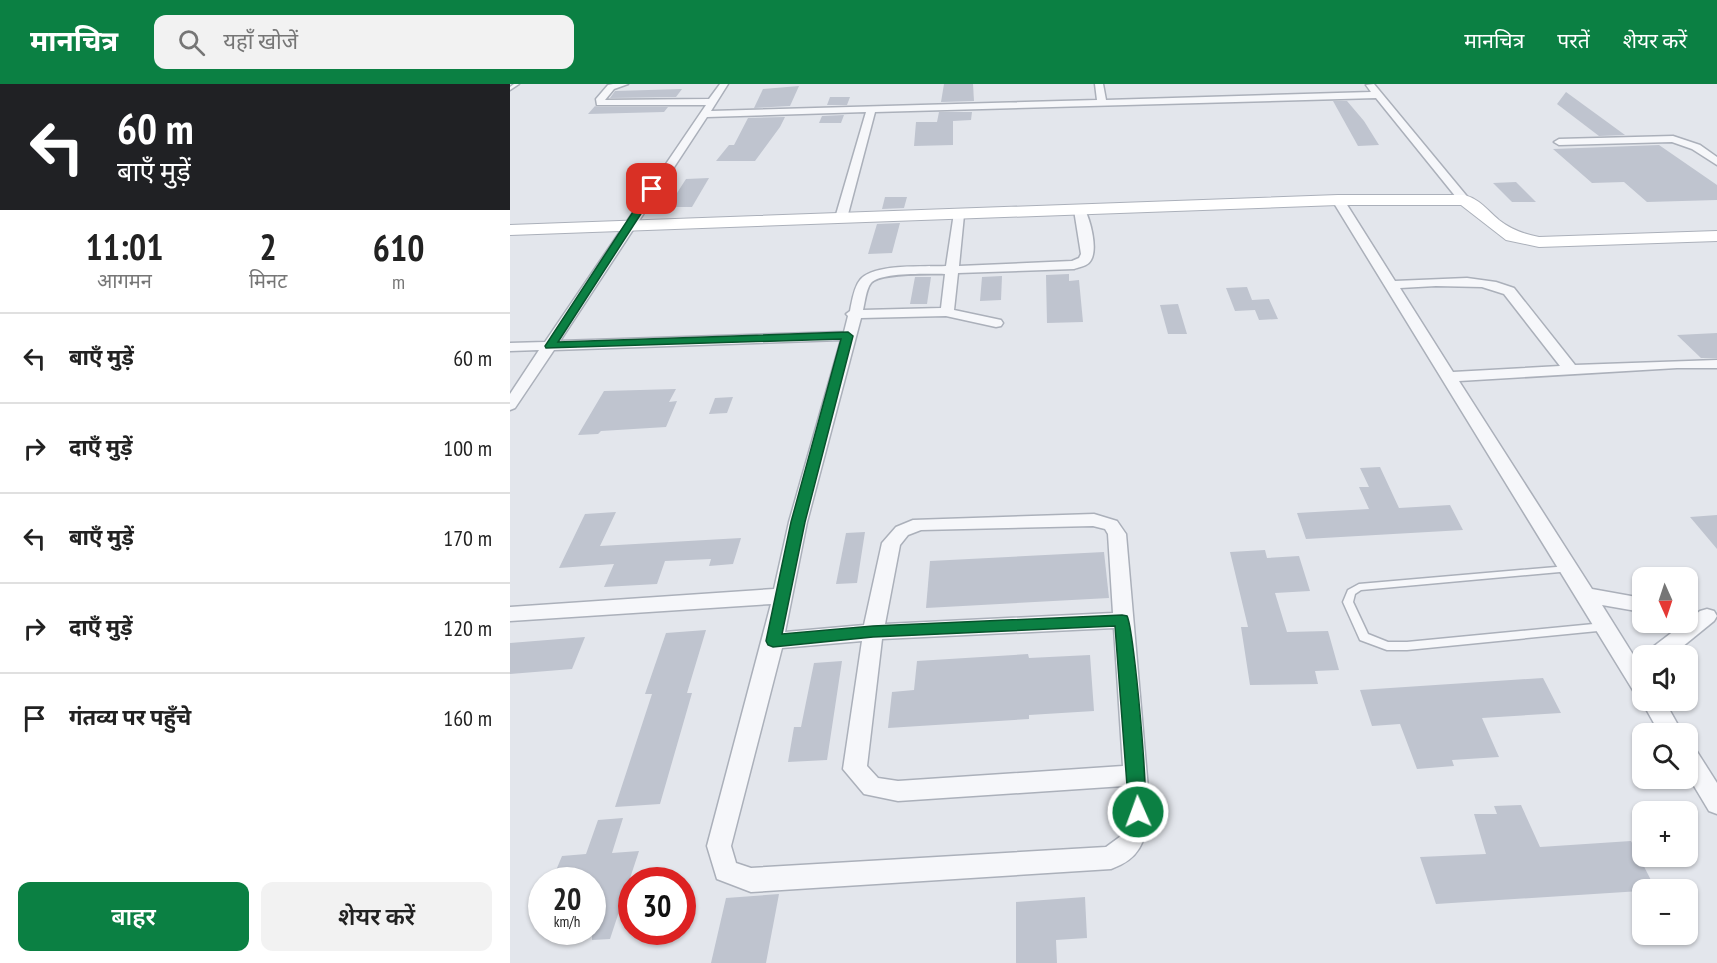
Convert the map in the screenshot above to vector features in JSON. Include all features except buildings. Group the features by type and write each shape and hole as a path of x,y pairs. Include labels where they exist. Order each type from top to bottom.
{"street":[{"path":"624,84 611,87 599,101 600,103 711,102"},
{"path":"510,405 723,84"},
{"path":"1098,84 1102,103"},
{"path":"1368,84 1464,200"},
{"path":"703,114 1102,103 1253,95 1378,95"},
{"path":"842,218 871,110"},
{"path":"1559,142 1672,139 1696,147 1717,162"},
{"path":"1338,200 1604,627 1632,664"},
{"path":"510,230 1338,200 1464,200 1473,204 1494,224 1512,236 1524,240 1565,242 1717,236"},
{"path":"1080,210 1087,250 1087,258 1083,262 1074,265 889,272 869,278 864,284 853,314 798,522 773,641 719,846 726,871 751,880 1111,858 1132,842 1138,812 1137,775 1122,620 1117,534 1111,525 1094,520 920,524 902,531 891,543 873,632 855,769 872,787 898,791 1137,775"},
{"path":"946,312 958,215"},
{"path":"1391,285 1480,282 1498,285 1509,291 1571,370"},
{"path":"853,314 946,312 996,323"},
{"path":"510,347 848,336"},
{"path":"1449,377 1717,364"},
{"path":"1584,595 1632,603"},
{"path":"510,614 781,596"},
{"path":"1669,645 1704,615"},
{"path":"773,641 873,632 1122,620"},
{"path":"1698,773 1717,804"}],"lane":[{"path":"510,89 517,84"},
{"path":"1568,569 1359,587 1351,592 1348,603 1364,637 1387,646 1604,627"}],"route":[{"path":"652,189 550,346 848,336 798,522 773,641 873,632 1122,620 1137,775 1138,812"}]}
